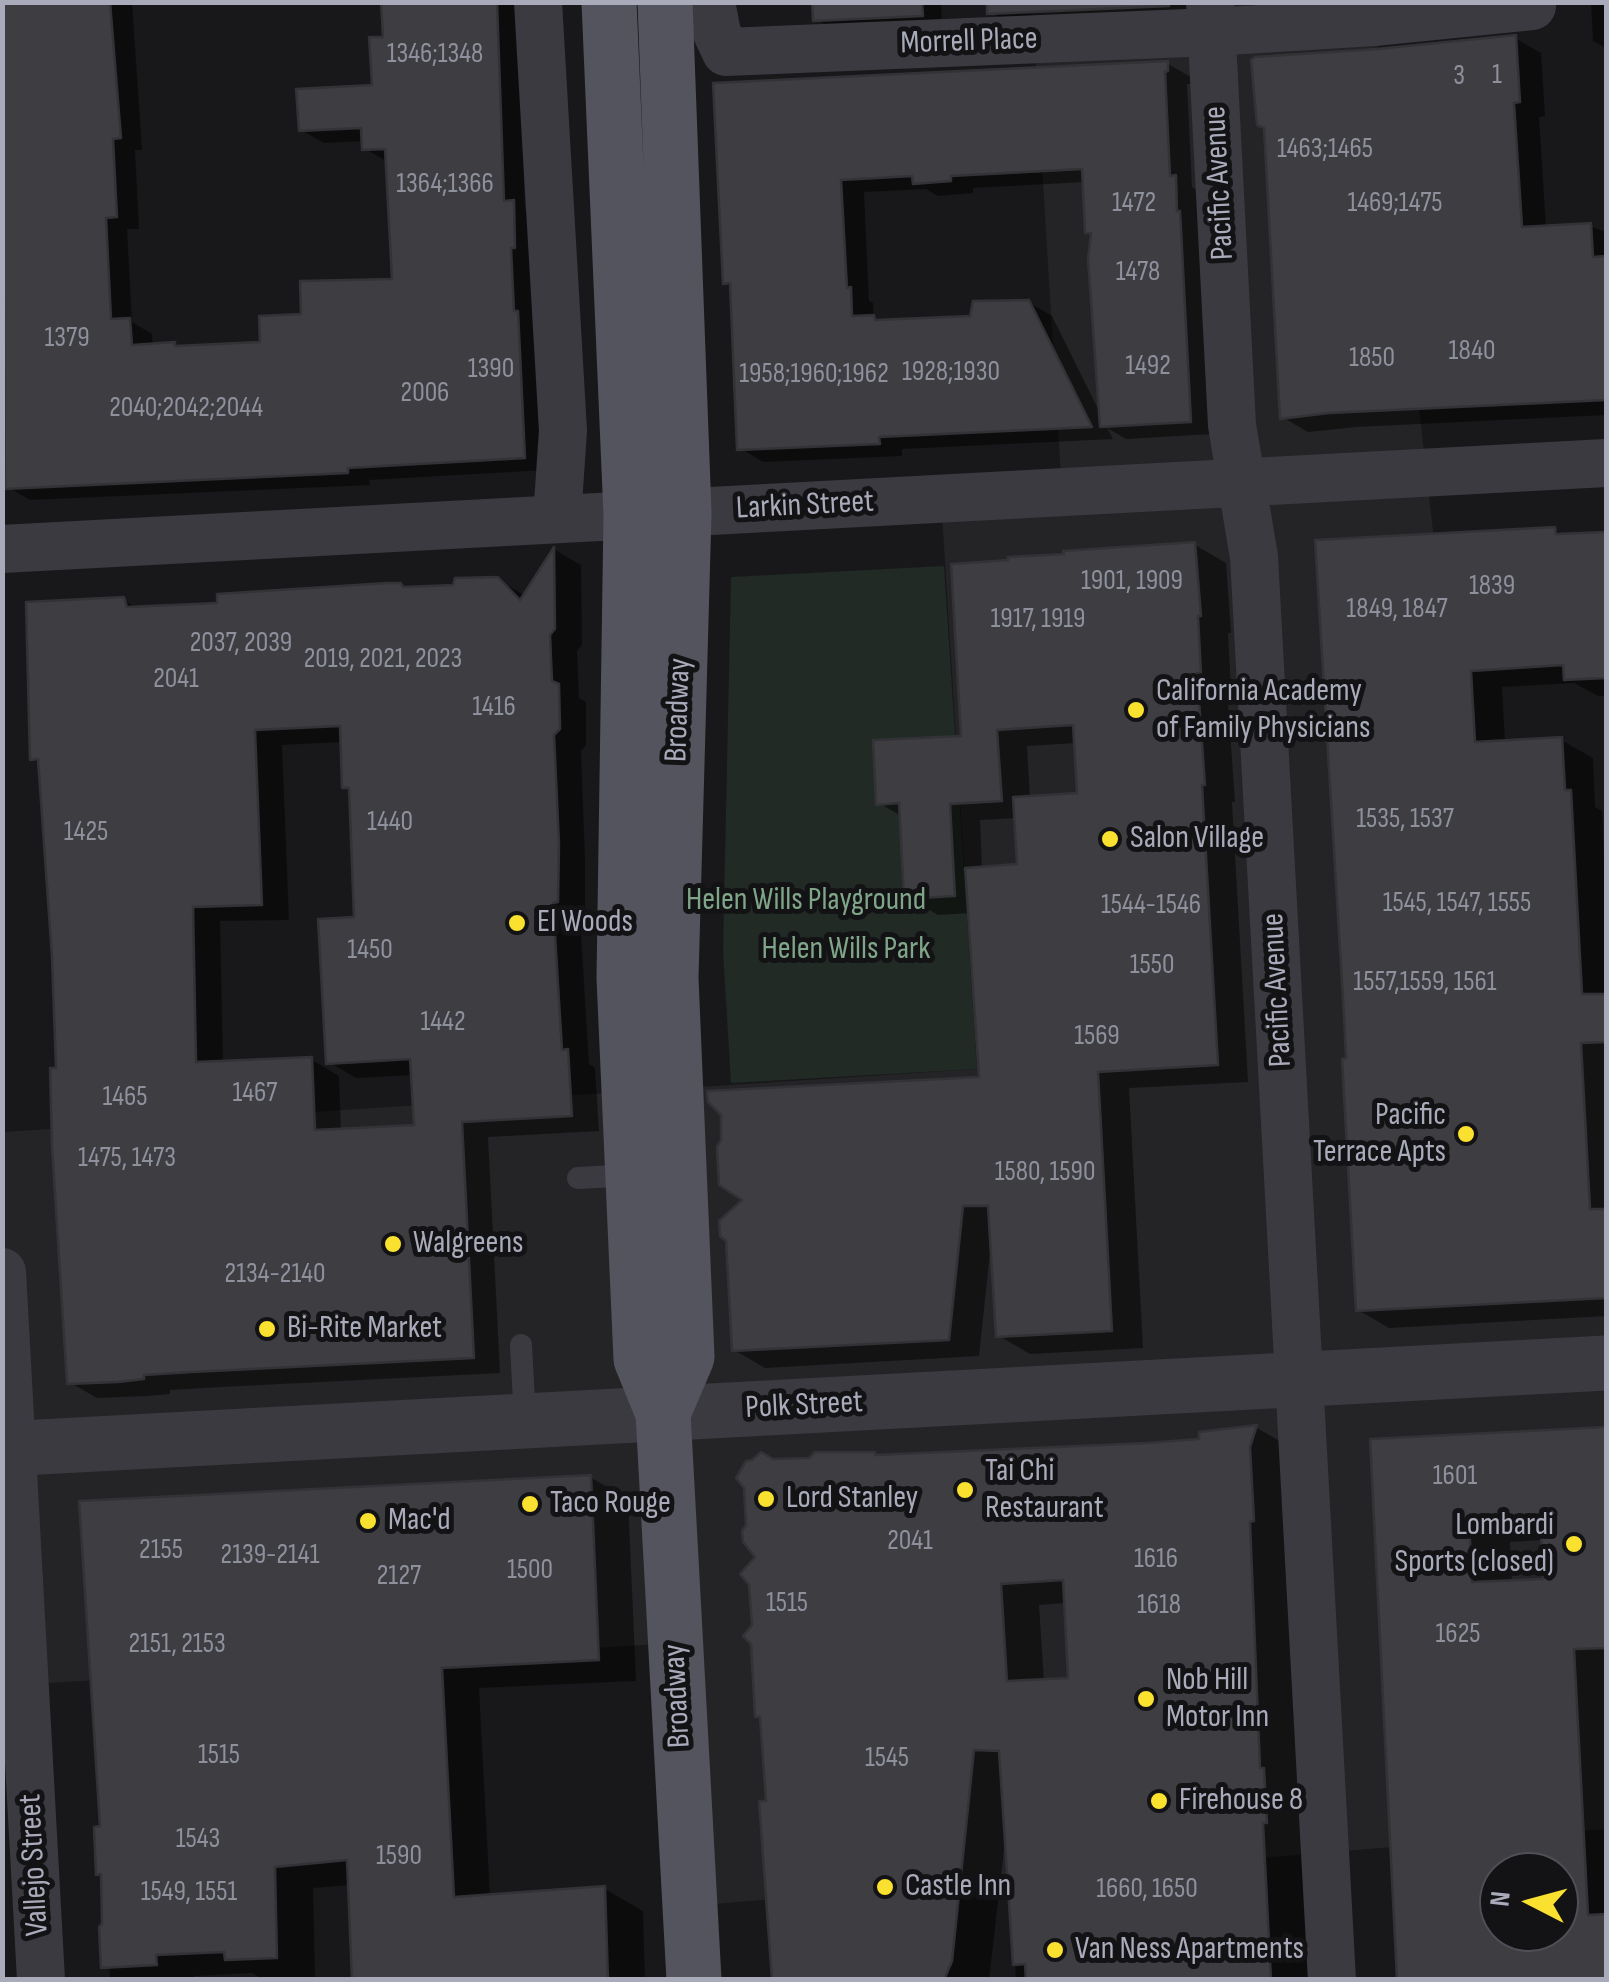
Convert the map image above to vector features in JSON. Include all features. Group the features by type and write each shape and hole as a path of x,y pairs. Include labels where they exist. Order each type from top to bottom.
{"main road":[{"name":"Broadway","path":"609,2 657,514 624,978 641,1359 663,1413 694,1980"},
{"name":"Broadway","path":"663,1413 687,1357 657,514 665,2"}],"street":[{"path":"538,2 563,430 556,518"},
{"name":"Morrell Place","path":"711,2 717,33 726,52 1211,17 1374,22 1532,6"},
{"name":"Pacific Avenue","path":"1211,17 1232,425 1254,557 1332,1980"},
{"name":"Larkin Street","path":"2,549 1606,463"},
{"name":"Vallejo Street","path":"2,1272 7,1449 41,1980"},
{"name":"Polk Street","path":"7,1449 1606,1363"}],"lane":[{"path":"578,1178 634,1176"},
{"path":"521,1345 524,1421"}],"shaded area":[{"path":"1032,3 1373,3 1491,1042 1606,1038 1606,1829 690,1906 675,1643 3,1686 3,1132 977,1069 941,499 1062,492"}],"green space":[{"name":"Helen Wills Park","path":"944,566 977,1069 731,1083 723,952 731,577"}],"building":[{"path":"2,2 110,2 121,138 113,139 117,217 106,218 111,319 130,318 132,345 175,342 175,346 260,342 259,316 301,314 300,281 392,279 385,149 362,150 361,128 299,131 296,89 372,85 369,37 383,37 381,2 497,2 504,201 514,200 515,248 511,248 525,458 348,468 348,473 5,489"},
{"path":"812,2 922,2 923,16 813,21"},
{"path":"987,2 1169,2 1169,6 987,14"},
{"path":"1516,35 1520,102 1514,103 1522,227 1591,223 1593,257 1606,256 1606,400 1329,413 1280,419 1264,128 1257,125 1251,60"},
{"path":"1168,61 1165,72 1170,176 1176,175 1180,211 1191,422 1100,427 1088,259 1091,233 1085,233 1082,169 951,176 951,181 913,184 912,176 841,180 852,316 874,315 875,320 970,316 973,301 1029,300 1092,427 879,437 880,444 737,450 730,283 723,284 713,83"},
{"path":"1555,527 1556,534 1606,532 1606,678 1564,680 1563,665 1471,671 1475,742 1562,737 1565,790 1571,790 1582,994 1606,994 1606,1042 1581,1043 1590,1209 1606,1209 1606,1298 1356,1311 1342,1059 1346,1058 1344,1015 1315,540"},
{"path":"1195,542 1201,616 1201,673 1197,673 1218,1065 1098,1072 1112,1331 996,1337 988,1206 963,1206 949,1340 732,1351 726,1241 720,1236 719,1221 742,1200 719,1185 717,1147 721,1140 721,1115 708,1102 707,1091 979,1077 965,868 1017,864 1013,797 1077,793 1073,725 997,730 1002,801 950,804 955,896 904,899 899,803 876,805 873,740 961,736 951,564"},
{"path":"554,547 555,629 550,635 552,681 559,684 560,729 554,735 559,844 558,902 553,903 562,1050 568,1049 572,1116 462,1122 474,1358 144,1375 144,1379 67,1384 52,1147 50,1068 56,1068 52,957 38,759 30,760 26,602 124,597 127,607 217,603 217,594 387,583 401,583 403,587 453,585 455,578 498,577 520,600","holes":["340,726 342,788 349,788 354,917 318,919 326,1064 410,1059 414,1125 315,1130 312,1057 196,1062 193,907 262,905 255,730"]},
{"path":"1257,1425 1250,1447 1254,1521 1250,1522 1260,1768 1264,1768 1267,1823 1263,1823 1271,1980 1026,1980 1025,1964 1013,1965 999,1751 974,1750 952,1961 944,1980 772,1980 759,1801 766,1801 760,1717 755,1717 751,1644 743,1636 752,1625 749,1585 740,1574 755,1557 743,1542 744,1488 736,1478 746,1461 761,1452 773,1459 809,1458 815,1452 875,1455 1147,1443 1199,1439 1199,1432","holes":["1063,1580 1068,1678 1007,1681 1001,1584"]},
{"path":"1606,1427 1606,1648 1574,1649 1588,1915 1606,1914 1606,1980 1397,1980 1370,1439","holes":["1540,1516 1543,1579 1472,1582 1469,1520"]},
{"path":"591,1475 599,1660 442,1668 454,1897 605,1886 608,1980 352,1980 347,1860 275,1867 277,1958 225,1960 224,1952 156,1955 157,1965 101,1968 101,1874 96,1875 94,1827 100,1826 79,1501"}],"place":[{"name":"California Academy of Family Physicians","path":"1136,710"},
{"name":"Salon Village","path":"1110,839"},
{"name":"El Woods","path":"517,923"},
{"name":"Pacific Terrace Apts","path":"1466,1134"},
{"name":"Walgreens","path":"393,1244"},
{"name":"Bi-Rite Market","path":"267,1329"},
{"name":"Tai Chi Restaurant","path":"965,1490"},
{"name":"Lord Stanley","path":"766,1499"},
{"name":"Taco Rouge","path":"530,1504"},
{"name":"Mac'd","path":"368,1521"},
{"name":"Lombardi Sports (closed)","path":"1574,1544"},
{"name":"Nob Hill Motor Inn","path":"1146,1699"},
{"name":"Firehouse 8","path":"1159,1801"},
{"name":"Castle Inn","path":"885,1887"},
{"name":"Van Ness Apartments","path":"1055,1950"}],"park label":[{"name":"Helen Wills Playground","path":"806,901"}]}
